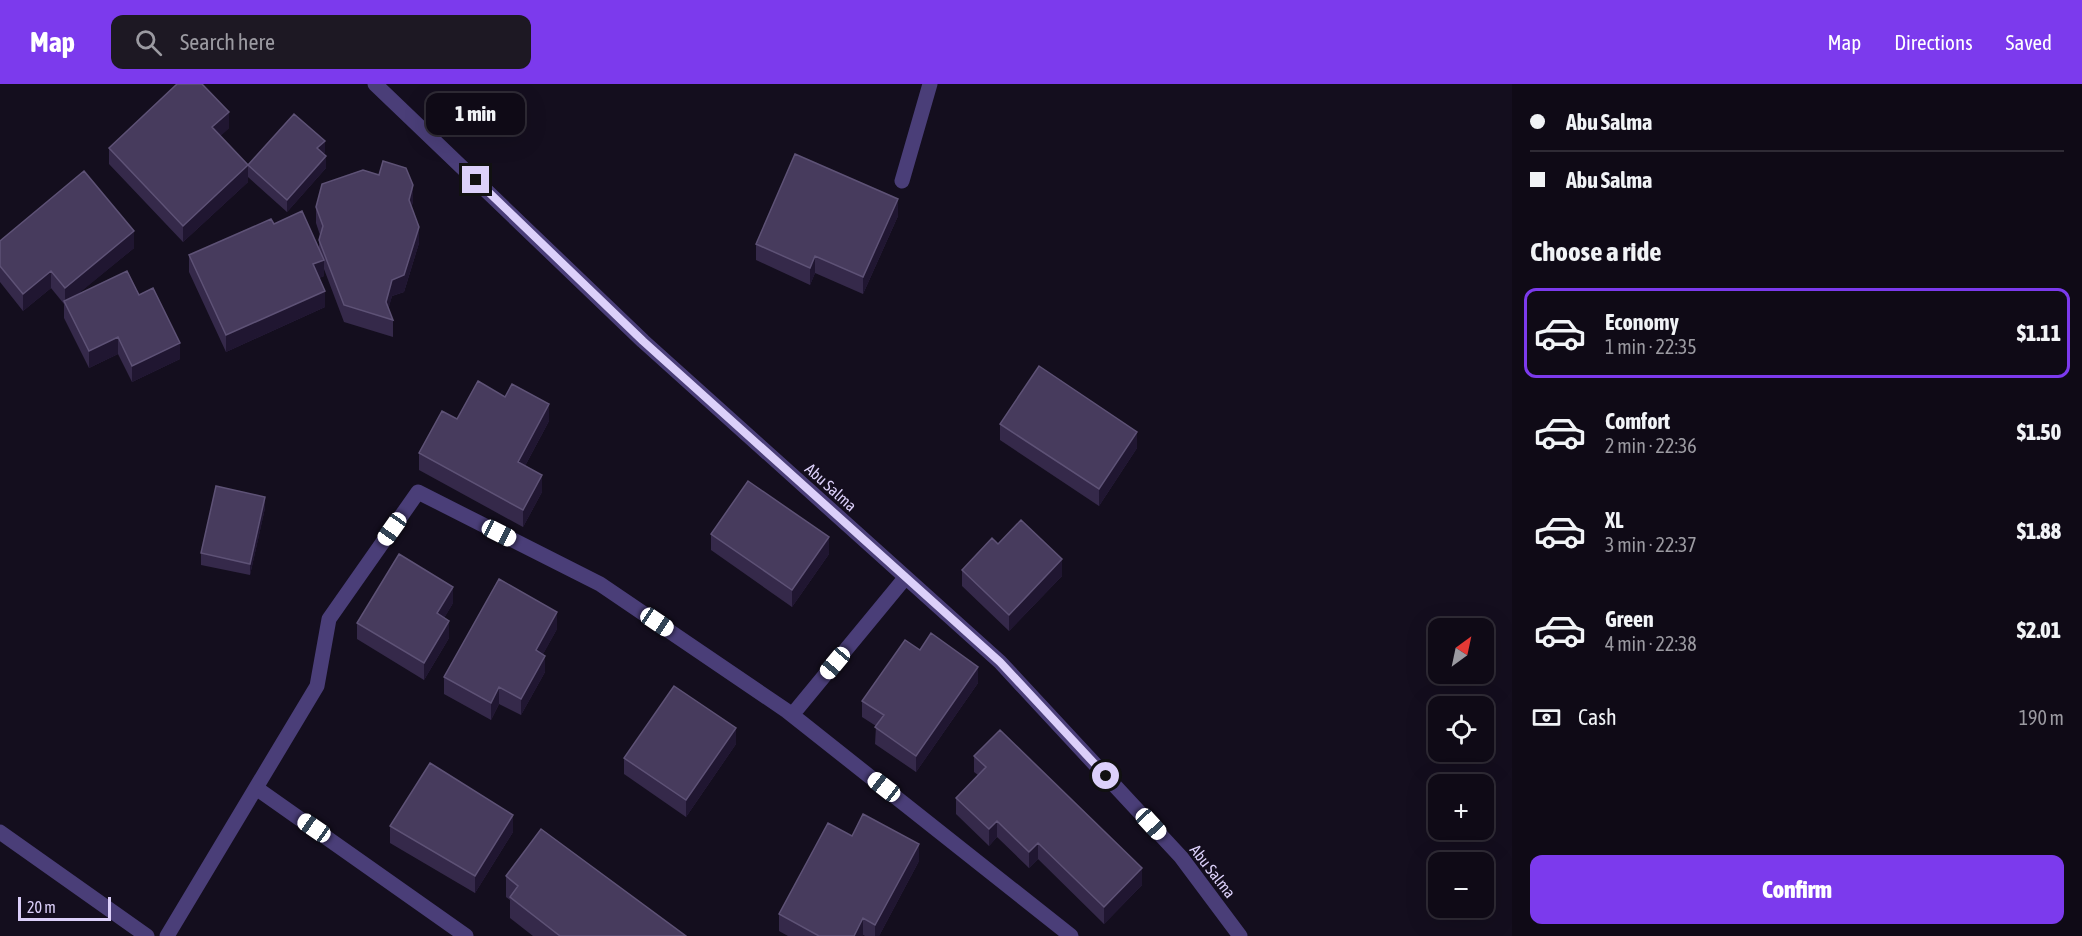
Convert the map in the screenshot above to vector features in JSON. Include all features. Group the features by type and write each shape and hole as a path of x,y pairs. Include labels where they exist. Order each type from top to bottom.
{"street":[{"name":"Abu Salma","path":"375,84 643,341 1000,662 1181,857 1240,936"},
{"path":"902,181 930,84"},
{"path":"167,936 317,686 329,619 418,492 600,584 792,715 1071,936"},
{"path":"792,715 905,578"},
{"path":"256,788 466,936"},
{"path":"0,832 147,936"}],"building":[{"path":"177,84 202,84 229,112 212,127 248,165 183,226 109,148"},
{"path":"294,114 325,141 317,148 326,156 287,200 248,165"},
{"path":"795,154 898,199 863,277 815,256 810,268 756,244"},
{"path":"383,161 406,168 413,185 409,200 419,227 404,275 392,280 386,302 393,320 344,305 319,240 323,226 316,207 322,184 363,170 379,175"},
{"path":"84,171 134,231 65,288 51,271 23,294 0,266 0,241"},
{"path":"302,211 324,260 313,264 325,291 226,335 189,255 271,219 274,224"},
{"path":"127,271 139,295 153,288 180,343 132,366 118,337 89,351 64,301"},
{"path":"1039,366 1137,432 1099,489 1000,424"},
{"path":"478,381 505,397 512,384 549,404 518,462 542,475 523,510 419,453 442,411 457,419"},
{"path":"748,481 829,537 792,590 711,534"},
{"path":"216,486 265,497 250,564 201,553"},
{"path":"1021,520 1062,559 1009,615 962,570 992,538 998,544"},
{"path":"399,554 453,587 437,613 449,621 424,663 357,623"},
{"path":"499,579 557,612 536,650 545,656 521,699 499,687 491,703 444,677"},
{"path":"931,633 978,667 916,756 875,727 884,715 862,701 905,640 920,650"},
{"path":"674,686 736,728 686,800 624,758"},
{"path":"1000,730 1142,868 1104,907 1038,843 1029,852 997,821 989,829 956,798 986,767 974,756"},
{"path":"430,763 513,815 475,876 390,826"},
{"path":"863,814 919,844 875,925 863,918 854,936 819,936 779,914 828,823 852,836"},
{"path":"541,829 686,936 560,936 510,897 518,886 506,876"}],"route":[{"path":"476,180 643,341 1000,662 1106,776"}]}
